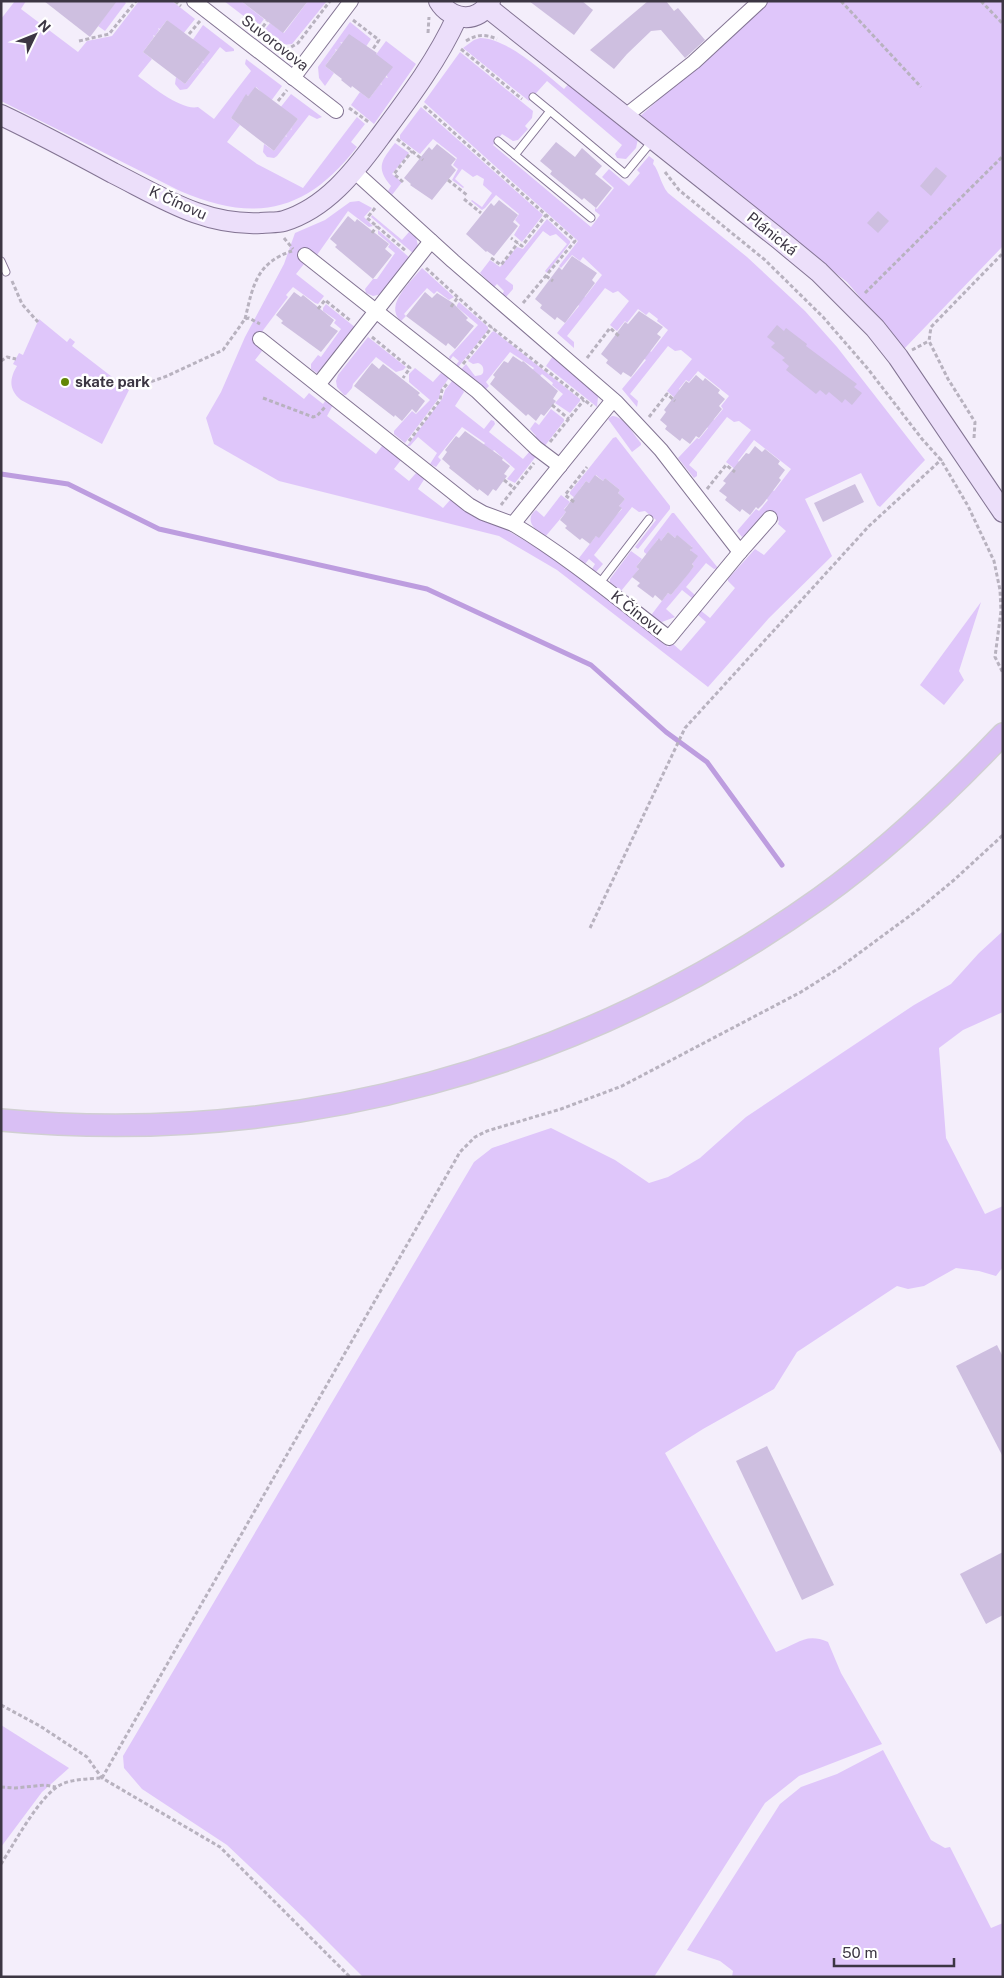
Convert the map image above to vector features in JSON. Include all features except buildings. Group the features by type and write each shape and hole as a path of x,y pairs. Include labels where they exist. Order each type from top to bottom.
{"main road":[{"path":"439,1 447,11 456,16"},
{"name":"Plánická","path":"456,16 474,16 489,4 624,117 819,272 853,304 898,357 1003,512"},
{"name":"K Čínovu","path":"1,116 187,211 243,224 282,222 309,210 330,195 354,171 422,79 446,39 456,16"},
{"path":"1,1120 61,1125 137,1126 196,1123 276,1115 342,1104 420,1087 490,1066 556,1043 623,1014 681,984 748,946 800,912 846,878 945,794 1003,734"}],"street":[{"name":"Suvorovova","path":"194,1 291,83 339,107"},
{"path":"291,83 351,1"},
{"path":"624,117 694,62 760,1"},
{"path":"354,171 613,400 661,450 740,552"},
{"path":"318,385 431,241"},
{"path":"300,253 476,391 536,448 560,466"},
{"name":"K Čínovu","path":"261,340 469,505 483,513 513,524 534,537 669,638 770,518"},
{"path":"513,524 613,400"}],"lane":[{"path":"533,97 625,174 653,140"},
{"path":"515,155 550,111"},
{"path":"498,141 591,218"},
{"path":"1,261 6,272"},
{"path":"599,584 650,519"}],"path":[{"path":"79,41 109,34 134,3 129,1"},
{"path":"276,45 288,49 298,43 330,1"},
{"path":"841,1 921,87"},
{"path":"981,1 1003,24"},
{"path":"350,18 379,40 372,49"},
{"path":"189,34 200,20"},
{"path":"264,36 259,32 267,21"},
{"path":"426,42 428,34 446,39 527,103"},
{"path":"278,101 291,83"},
{"path":"420,102 575,241 520,307"},
{"path":"339,107 374,127"},
{"path":"395,138 423,160"},
{"path":"403,182 394,174 412,151"},
{"path":"853,304 1003,156"},
{"path":"663,166 679,190 765,260 828,322 941,460 968,506 994,562 1000,590 1001,611 995,657 1003,673"},
{"path":"448,180 467,194"},
{"path":"464,199 481,213"},
{"path":"373,204 376,207 367,218 492,327 602,413"},
{"path":"511,238 522,246 546,215"},
{"path":"372,233 377,226"},
{"path":"281,233 300,253"},
{"path":"492,258 501,265 518,243"},
{"path":"126,388 142,385 167,376 223,350 244,319 254,281 269,262 282,254 300,253"},
{"path":"590,928 685,728 869,526 941,460 970,445 976,432 975,422 948,379 929,341 931,327 1003,253"},
{"path":"6,272 22,304 38,322"},
{"path":"546,276 552,281"},
{"path":"451,307 458,298"},
{"path":"244,319 249,318 266,328 261,340"},
{"path":"401,451 440,400 442,390 492,327"},
{"path":"587,361 585,360 610,328 619,336"},
{"path":"1,361 7,357 16,359"},
{"path":"646,421 667,394 675,401"},
{"path":"263,398 316,416 333,397"},
{"path":"552,405 569,419"},
{"path":"704,494 726,465 735,472"},
{"path":"574,502 565,495 587,467"},
{"path":"504,480 514,488"},
{"path":"102,1778 460,1152 475,1137 487,1131 581,1103 622,1086 801,992 839,968 913,914 1003,835"},
{"path":"1,1705 40,1726 87,1758 102,1778 220,1847 350,1977"},
{"path":"1,1864 36,1809 56,1787 64,1783 102,1778"},
{"path":"1,1787 15,1788 45,1785 56,1787"}],"shaded area":[{"path":"15,1 26,1 21,9 78,52 87,41 112,36 139,1 172,1 195,19 183,34 167,20 160,29 158,28 159,30 155,36 153,35 154,37 143,52 152,59 138,76 175,102 198,107 214,119 251,71 245,64 246,59 282,86 271,101 256,87 247,95 231,118 240,125 227,142 257,164 303,188 357,117 365,124 351,142 357,147 338,169 318,186 298,198 277,206 255,209 232,207 207,201 180,191 1,101 1,19"},
{"path":"116,1 124,1 126,3 105,31 98,26"},
{"path":"224,1 241,1 264,19 258,27"},
{"path":"308,1 327,1 292,44 282,45 263,32 270,23 284,33"},
{"path":"769,1 1003,1 1003,246 904,349 847,282 637,119"},
{"path":"350,22 371,39 365,48 340,42 342,44 337,50 335,49 336,51 325,66 334,73 325,86 319,78 318,67"},
{"path":"203,25 234,49 234,51 226,52 220,47 189,87 180,90 175,84 176,77 185,84 197,69 199,70 197,68 202,62 204,63 192,41"},
{"path":"480,38 491,39 513,50 564,89 570,82 638,139 636,148 626,159 617,158 615,154 622,145 547,81 529,101 463,48"},
{"path":"386,41 416,64 374,124 351,105 360,92 369,99 380,84 382,85 381,83 385,77 388,78 375,56"},
{"path":"460,52 533,111 532,118 525,126 528,129 518,140 513,141 502,134 493,145 591,227 600,215 595,211 595,208 597,209 614,188 602,177 609,169 629,186 640,173 637,170 649,156 654,160 653,164 668,193 747,257 805,311 837,347 925,460 880,507 877,505 861,473 805,499 832,556 769,618 708,687 557,570 499,536 279,481 214,444 206,418 221,392 245,337 284,264 295,233 325,220 350,202 359,201 372,208 364,217 373,226 369,227 348,211 317,255 309,249 300,260 304,264 296,274 324,296 318,304 293,287 286,295 288,297 261,333 262,351 255,360 304,399 309,393 323,404 326,400 333,405 327,416 376,454 382,446 385,446 401,460 394,469 409,481 416,473 425,478 418,489 443,508 452,500 471,515 495,523 539,549 602,594 668,647 672,643 681,651 706,622 697,614 700,610 710,618 735,588 728,579 755,549 764,555 786,531 778,524 779,521 768,512 747,534 742,537 737,531 756,509 759,511 768,500 763,495 769,488 774,491 791,469 754,440 738,461 741,463 735,469 726,462 751,430 739,421 734,422 727,417 689,465 697,472 697,476 694,478 678,458 697,438 699,439 708,428 703,424 709,416 714,420 723,409 721,406 729,396 698,371 689,382 686,380 679,389 681,392 676,399 667,391 692,359 681,350 675,351 668,346 630,394 638,401 637,407 622,389 646,360 643,358 649,350 651,352 668,330 657,321 658,319 649,312 646,315 638,309 627,323 625,321 617,331 610,325 629,301 618,291 613,293 605,288 567,336 574,342 574,348 557,333 579,306 577,303 583,296 585,297 602,275 583,257 580,261 572,255 561,268 559,266 578,241 424,102"},
{"path":"291,94 322,117 317,119 309,115 277,156 274,158 267,157 263,152 264,144 274,151 285,136 287,137 286,135 290,129 292,130 291,128 298,119 280,108"},
{"path":"421,107 543,215 522,242 514,235 520,225 515,220 519,214 496,195 482,210 471,201 482,207 492,193 483,185 484,179 477,175 473,177 462,169 455,179 463,188 452,180 458,169 453,165 457,158 433,139 420,154 400,139 400,135"},
{"path":"395,143 409,153 392,174 402,182 392,195 388,191 391,186 383,174 382,164"},
{"path":"372,215 402,240 409,232 416,237 418,246 414,254 371,217"},
{"path":"547,219 570,243 547,273 545,271 567,244 556,234 550,236 543,231 505,279 513,285 513,289 505,298 502,295 504,291 497,284 494,287 480,273 490,260 500,267 517,247 523,249"},
{"path":"378,230 411,259 382,294 373,296 366,293 365,289 373,279 377,279 395,253 388,247 390,244 378,234"},
{"path":"422,268 454,297 449,300 437,291 434,294 427,288 404,314 406,316 401,321 396,315 397,301 406,286"},
{"path":"459,302 488,327 488,330 455,371 453,369 459,361 453,356 450,360 449,357 478,325 457,307"},
{"path":"326,304 356,328 317,373 311,369 311,364 318,355 321,357 341,329 334,323 336,320 323,311"},
{"name":"skate park","path":"39,319 67,342 70,338 75,342 72,346 129,390 102,444 21,400 14,392 12,380 17,366 13,364 19,353 23,355"},
{"path":"494,331 580,399 570,413 555,403 563,394 552,385 553,383 542,374 538,378 531,372 534,368 510,352 486,382 489,386 483,392 458,373 466,364 475,376 483,373 481,365 468,361"},
{"path":"368,337 406,367 396,372 376,357 353,384 352,388 344,395 337,387 338,375"},
{"path":"553,356 596,392 598,397 597,407 546,366"},
{"path":"415,368 433,382 441,373 449,378 441,389 439,398 405,443 394,434 394,431 412,411 416,414 430,400 409,382 409,374"},
{"path":"452,381 464,392 455,406 484,429 491,420 494,421 495,424 489,432 523,459 530,451 537,455 515,483 507,479 515,469 494,450 490,454 482,447 485,443 462,427 438,457 441,460 436,467 430,464 437,453 418,437 410,446 407,446 442,399 445,390"},
{"path":"551,409 564,421 544,447 530,429 535,422 539,425"},
{"path":"612,416 624,422 641,443 632,452 608,419"},
{"path":"616,437 670,506 670,509 638,549 635,547 656,520 645,511 639,512 632,507 594,555 603,564 596,572 592,569 595,564 589,559 585,564 579,558 596,536 622,509 619,506 625,499 618,493 620,490 605,478 603,481 596,475 589,483 586,481 576,499 570,492 613,438"},
{"path":"561,495 570,502 564,509 566,512 545,537 532,525 532,514 536,510 544,517"},
{"path":"672,513 674,513 718,568 714,569 706,563 686,587 695,595 692,598 682,590 666,609 675,617 662,622 653,617 652,614 668,593 671,595 694,566 690,557 692,547 668,532 661,541 658,539 649,556 644,552"},
{"path":"631,551 642,559 636,567 639,569 621,591 610,583 610,579"},
{"path":"981,602 959,671 964,680 944,705 920,685"},
{"path":"1003,931 1003,1012 963,1030 939,1048 946,1138 985,1214 1003,1206 1003,1267 996,1276 979,1271 956,1268 924,1286 908,1289 897,1286 797,1352 774,1389 665,1453 776,1652 807,1639 820,1639 828,1642 841,1673 882,1744 799,1776 765,1803 654,1977 363,1977 227,1845 142,1789 124,1768 123,1756 474,1162 492,1148 551,1128 615,1160 649,1183 668,1177 700,1158 746,1117 914,1005 951,984 979,953"},
{"path":"1,1725 69,1768 42,1792 1,1847"},
{"path":"883,1750 931,1840 945,1848 950,1847 991,1928 1003,1923 1003,1977 732,1977 733,1971 720,1961 687,1950 780,1804 801,1787 837,1774"}],"waterway":[{"path":"1,474 68,484 159,529 427,589 591,665 666,732 707,762 782,865"}],"place":[{"name":"skate park","path":"65,382"}]}
